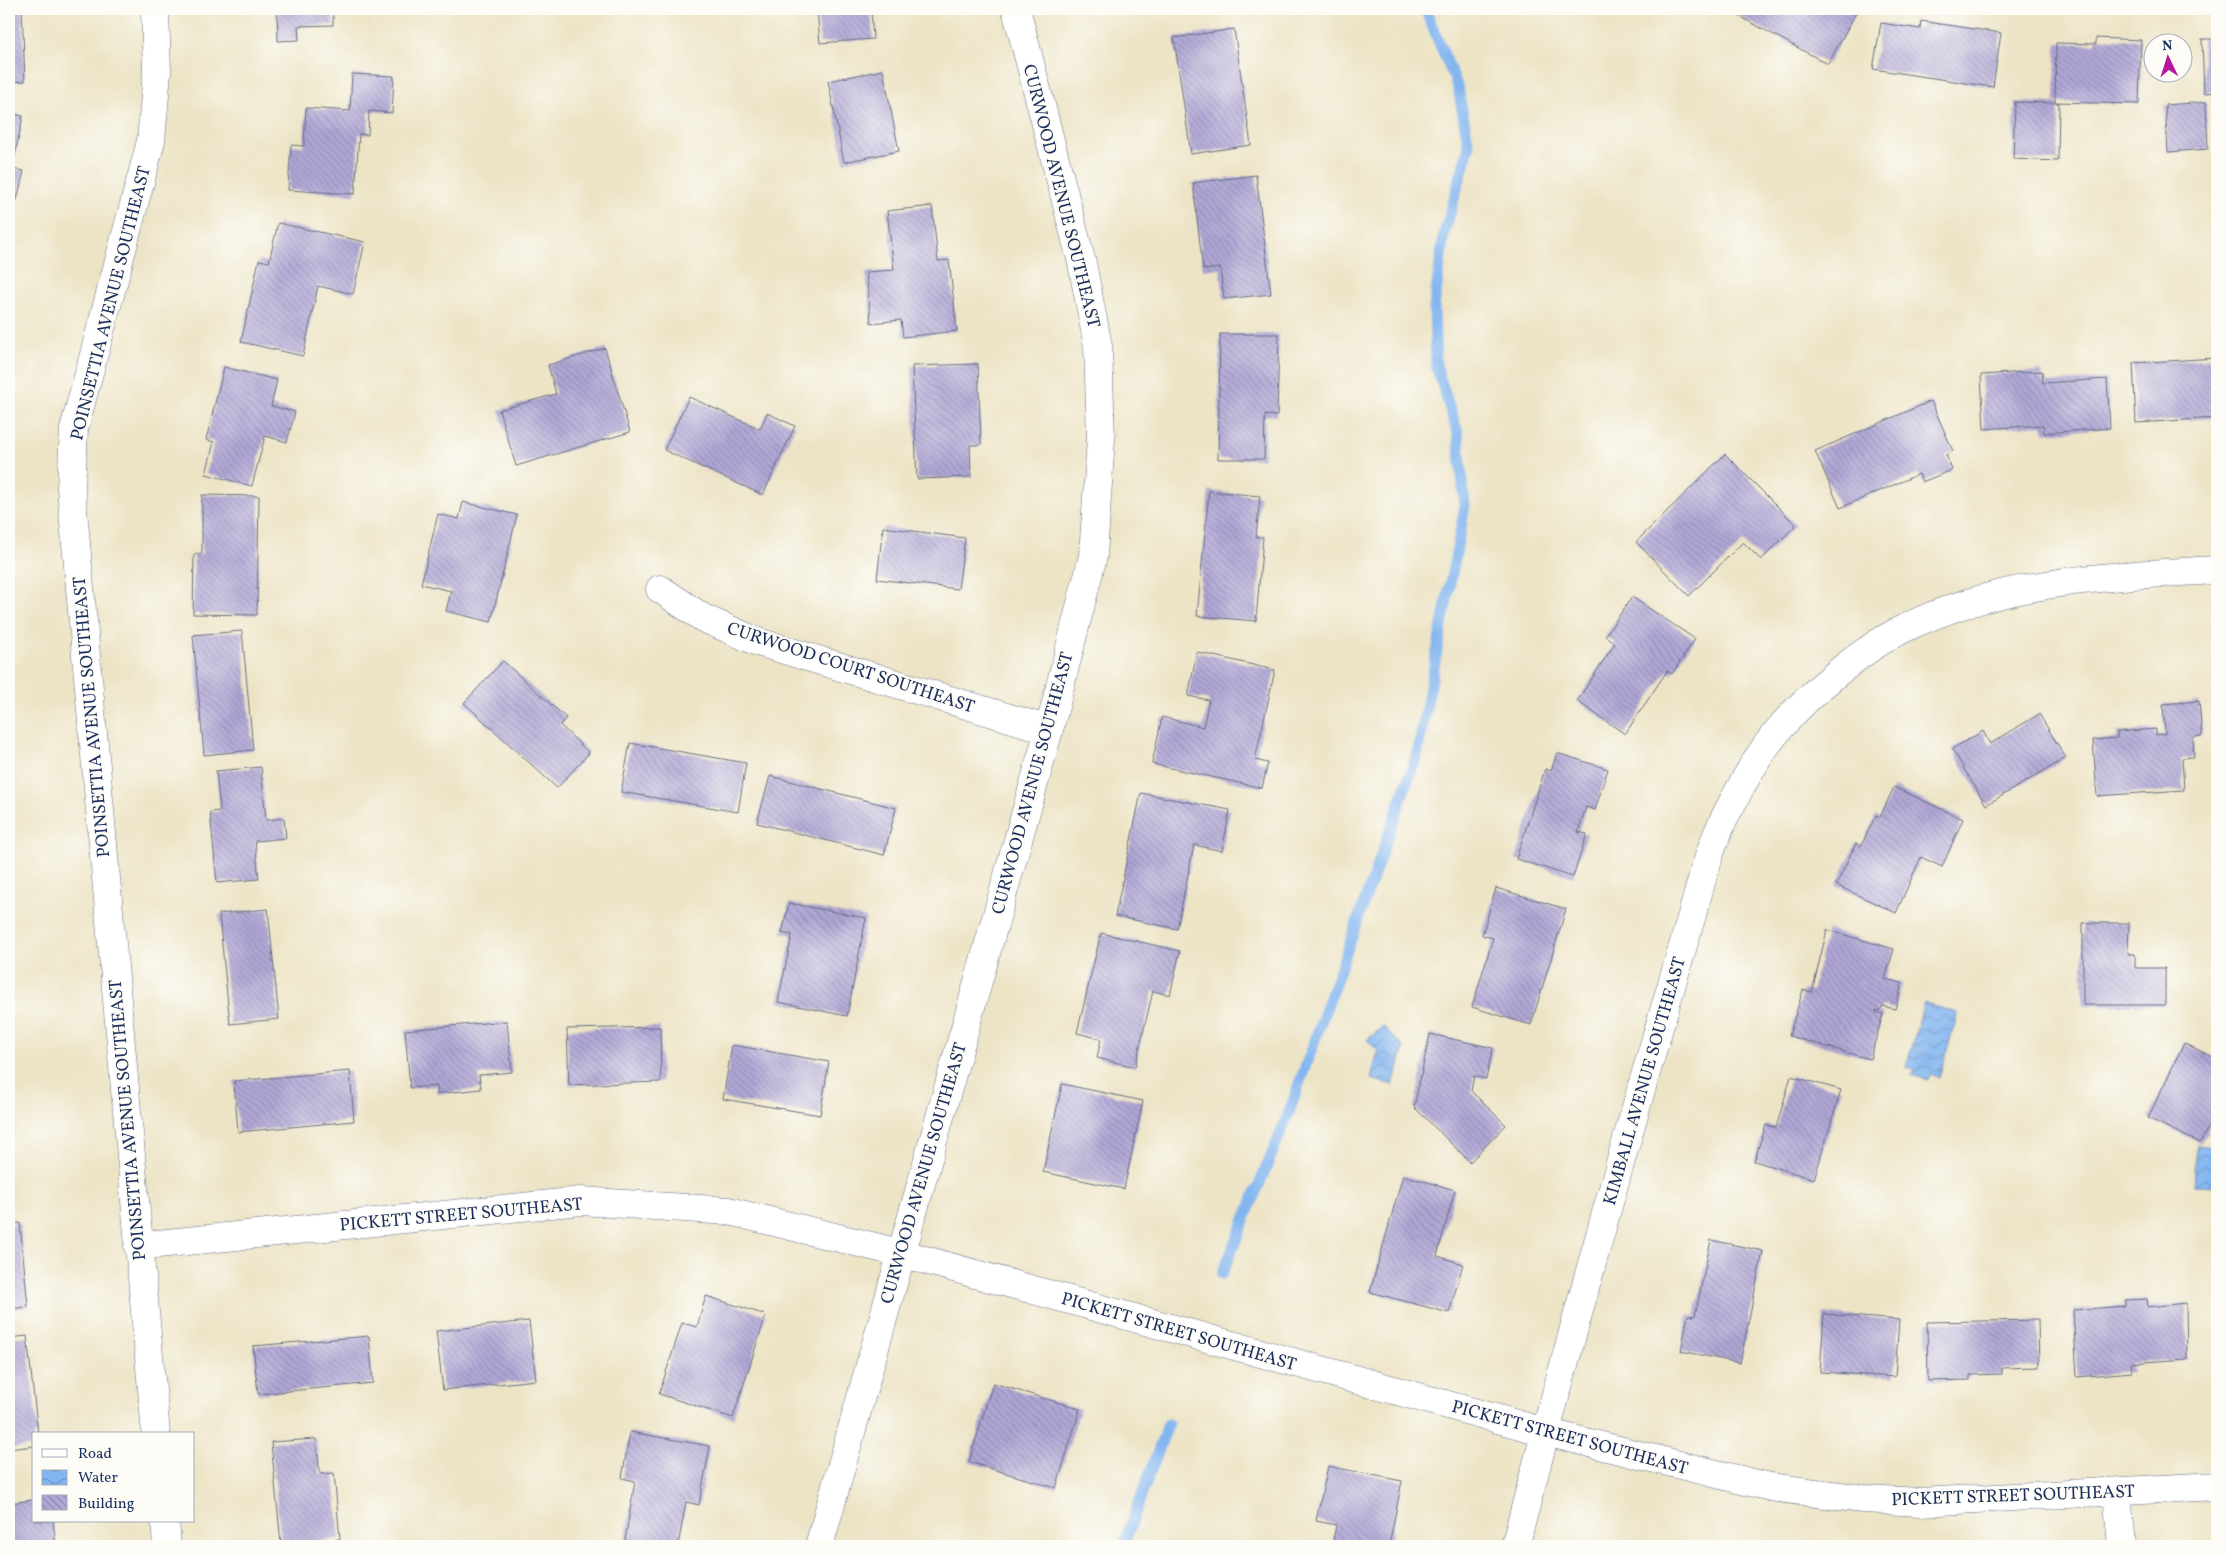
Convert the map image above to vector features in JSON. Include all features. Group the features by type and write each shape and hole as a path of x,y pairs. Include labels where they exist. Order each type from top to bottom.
{"street":[{"name":"POINSETTIA AVENUE SOUTHEAST","path":"155,9 156,72 151,142 74,429 71,488 156,1432"},
{"name":"CURWOOD AVENUE SOUTHEAST","path":"818,1546 1049,730 1093,556 1101,439 1098,346 1082,263 1016,9"},
{"name":"KIMBALL AVENUE SOUTHEAST","path":"1515,1546 1545,1432 1708,858 1727,812 1770,741 1805,703 1855,660 1900,630 1984,597 2061,582 2128,575 2217,570"},
{"name":"CURWOOD COURT SOUTHEAST","path":"660,589 704,618 758,642 1049,730"},
{"name":"PICKETT STREET SOUTHEAST","path":"138,1246 581,1201 729,1212 900,1253 1545,1432 1770,1487 1838,1496 1921,1502 2117,1493 2217,1486"},
{"path":"2117,1493 2122,1546"},
{"path":"165,1522 167,1546"}],"water":[{"path":"1924,1003 1958,1013 1939,1077 1930,1074 1928,1080 1912,1075 1915,1069 1906,1067"},
{"path":"1383,1026 1404,1048 1393,1085 1371,1079 1378,1051 1367,1040"},
{"path":"2197,1145 2215,1147 2217,1186 2194,1185"}],"building":[{"path":"9,9 22,9 25,81 9,82"},
{"path":"277,9 354,9 354,12 333,13 333,25 298,26 299,40 278,41"},
{"path":"817,9 871,9 873,39 820,43"},
{"path":"1742,9 1858,9 1828,64 1739,16"},
{"path":"1921,21 2001,33 1993,87 1873,69 1881,23 1920,29"},
{"path":"1234,29 1251,145 1191,154 1174,38"},
{"path":"2096,38 2141,40 2139,104 2055,102 2056,43 2096,44"},
{"path":"2202,39 2217,39 2217,92 2204,93"},
{"path":"883,70 899,151 844,162 828,81"},
{"path":"352,74 394,76 392,113 369,111 368,135 359,134 355,194 288,190 291,145 304,146 306,108 350,111"},
{"path":"2015,102 2059,103 2058,161 2013,159"},
{"path":"2206,102 2208,149 2168,152 2165,105"},
{"path":"9,113 23,116 12,169 24,171 17,200 11,199 10,208"},
{"path":"1256,175 1271,294 1224,299 1220,268 1203,270 1193,183"},
{"path":"932,206 938,261 949,260 957,331 903,337 901,320 871,323 866,272 894,270 887,211"},
{"path":"278,223 365,242 353,294 318,286 303,356 241,342 259,260 269,262"},
{"path":"1220,334 1279,334 1277,416 1265,415 1264,459 1218,459"},
{"path":"605,348 630,432 516,466 499,410 556,394 548,365"},
{"path":"2217,358 2217,418 2136,423 2133,363"},
{"path":"978,364 981,445 970,445 971,477 917,479 912,366"},
{"path":"224,367 277,380 271,406 295,412 287,442 265,436 252,486 206,474 214,442 206,440"},
{"path":"2042,371 2043,383 2107,379 2110,428 2044,433 2043,425 1984,429 1981,375"},
{"path":"689,397 760,429 767,413 795,426 763,495 664,450"},
{"path":"1931,401 1953,451 1946,455 1952,470 1922,482 1919,474 1840,508 1815,451"},
{"path":"1725,454 1796,525 1761,560 1743,542 1689,596 1636,542"},
{"path":"1209,491 1260,496 1256,537 1263,537 1256,621 1197,616"},
{"path":"202,495 259,496 257,615 193,614 194,554 202,554"},
{"path":"463,502 517,515 491,622 446,611 451,591 421,584 438,514 459,519"},
{"path":"883,527 965,538 958,589 877,579"},
{"path":"1632,597 1695,639 1672,674 1667,671 1625,734 1577,701 1615,643 1605,636"},
{"path":"242,631 253,750 204,755 193,635"},
{"path":"1197,652 1275,670 1255,760 1268,763 1262,788 1152,764 1162,717 1203,727 1209,700 1188,696"},
{"path":"503,661 566,718 560,725 589,753 557,788 464,703"},
{"path":"2199,701 2202,736 2193,737 2194,757 2182,758 2184,790 2097,796 2093,740 2117,738 2117,732 2156,729 2156,735 2165,734 2163,704"},
{"path":"2039,714 2066,758 1986,805 1952,749 1983,731 1990,744"},
{"path":"630,743 746,763 738,812 621,792"},
{"path":"1557,753 1608,769 1595,810 1586,807 1578,832 1587,834 1573,877 1516,859 1545,769 1551,771"},
{"path":"261,767 266,820 284,818 286,838 255,841 259,879 217,883 210,812 220,811 216,771"},
{"path":"770,776 896,808 884,855 757,823"},
{"path":"1894,787 1963,819 1942,867 1921,857 1896,913 1836,885 1856,843 1861,846 1876,815 1880,817"},
{"path":"1141,793 1230,810 1222,851 1194,845 1177,929 1115,916"},
{"path":"1496,888 1566,909 1531,1025 1472,1007 1493,938 1482,935"},
{"path":"789,903 866,918 847,1016 778,1002 792,935 782,933"},
{"path":"268,909 279,1019 230,1024 219,914"},
{"path":"2083,923 2129,923 2128,954 2135,954 2135,968 2165,968 2165,1005 2083,1005"},
{"path":"1827,930 1894,949 1885,979 1902,983 1895,1009 1882,1006 1880,1011 1876,1010 1876,1012 1883,1014 1870,1059 1789,1036 1803,990 1812,992"},
{"path":"1101,933 1180,951 1170,995 1153,991 1135,1067 1097,1058 1101,1039 1077,1033"},
{"path":"507,1021 512,1072 479,1075 481,1089 437,1094 437,1086 410,1088 405,1030"},
{"path":"660,1027 661,1082 569,1085 567,1029"},
{"path":"1430,1034 1493,1048 1486,1079 1474,1076 1471,1091 1506,1125 1470,1162 1414,1107"},
{"path":"2184,1043 2217,1059 2217,1120 2213,1118 2200,1143 2148,1118"},
{"path":"732,1045 829,1062 820,1115 723,1099"},
{"path":"350,1071 354,1121 238,1132 234,1081"},
{"path":"1791,1076 1841,1090 1814,1179 1754,1161 1766,1125 1776,1128"},
{"path":"1062,1084 1143,1101 1124,1189 1043,1172"},
{"path":"1403,1175 1455,1190 1437,1256 1463,1264 1449,1313 1370,1292"},
{"path":"9,1212 11,1224 20,1223 28,1307 9,1309"},
{"path":"1711,1240 1763,1251 1740,1363 1681,1351 1688,1315 1695,1316"},
{"path":"706,1296 766,1315 733,1418 659,1394 682,1323 697,1327"},
{"path":"2147,1299 2148,1307 2186,1303 2187,1359 2131,1363 2132,1372 2077,1377 2073,1310 2125,1306 2125,1300"},
{"path":"1824,1314 1899,1320 1895,1377 1820,1372"},
{"path":"2038,1320 2039,1367 2002,1368 2002,1374 1970,1375 1970,1380 1928,1381 1927,1322"},
{"path":"529,1321 536,1380 443,1390 436,1331"},
{"path":"27,1336 38,1432 32,1432 32,1446 9,1449 9,1338"},
{"path":"369,1336 373,1383 258,1394 253,1346"},
{"path":"993,1383 1080,1409 1056,1488 969,1462"},
{"path":"630,1432 710,1446 699,1505 686,1502 678,1546 624,1546 635,1481 622,1478"},
{"path":"316,1439 320,1474 334,1473 340,1539 281,1544 271,1442"},
{"path":"1328,1466 1402,1481 1389,1546 1332,1546 1336,1525 1316,1521"},
{"path":"32,1500 32,1522 53,1522 56,1546 9,1546 9,1503"}],"waterway":[{"path":"1222,1274 1288,1115 1417,755 1465,506 1458,433 1436,366 1434,308 1444,234 1469,147 1458,88 1425,9"},
{"path":"1123,1546 1168,1424"}]}
